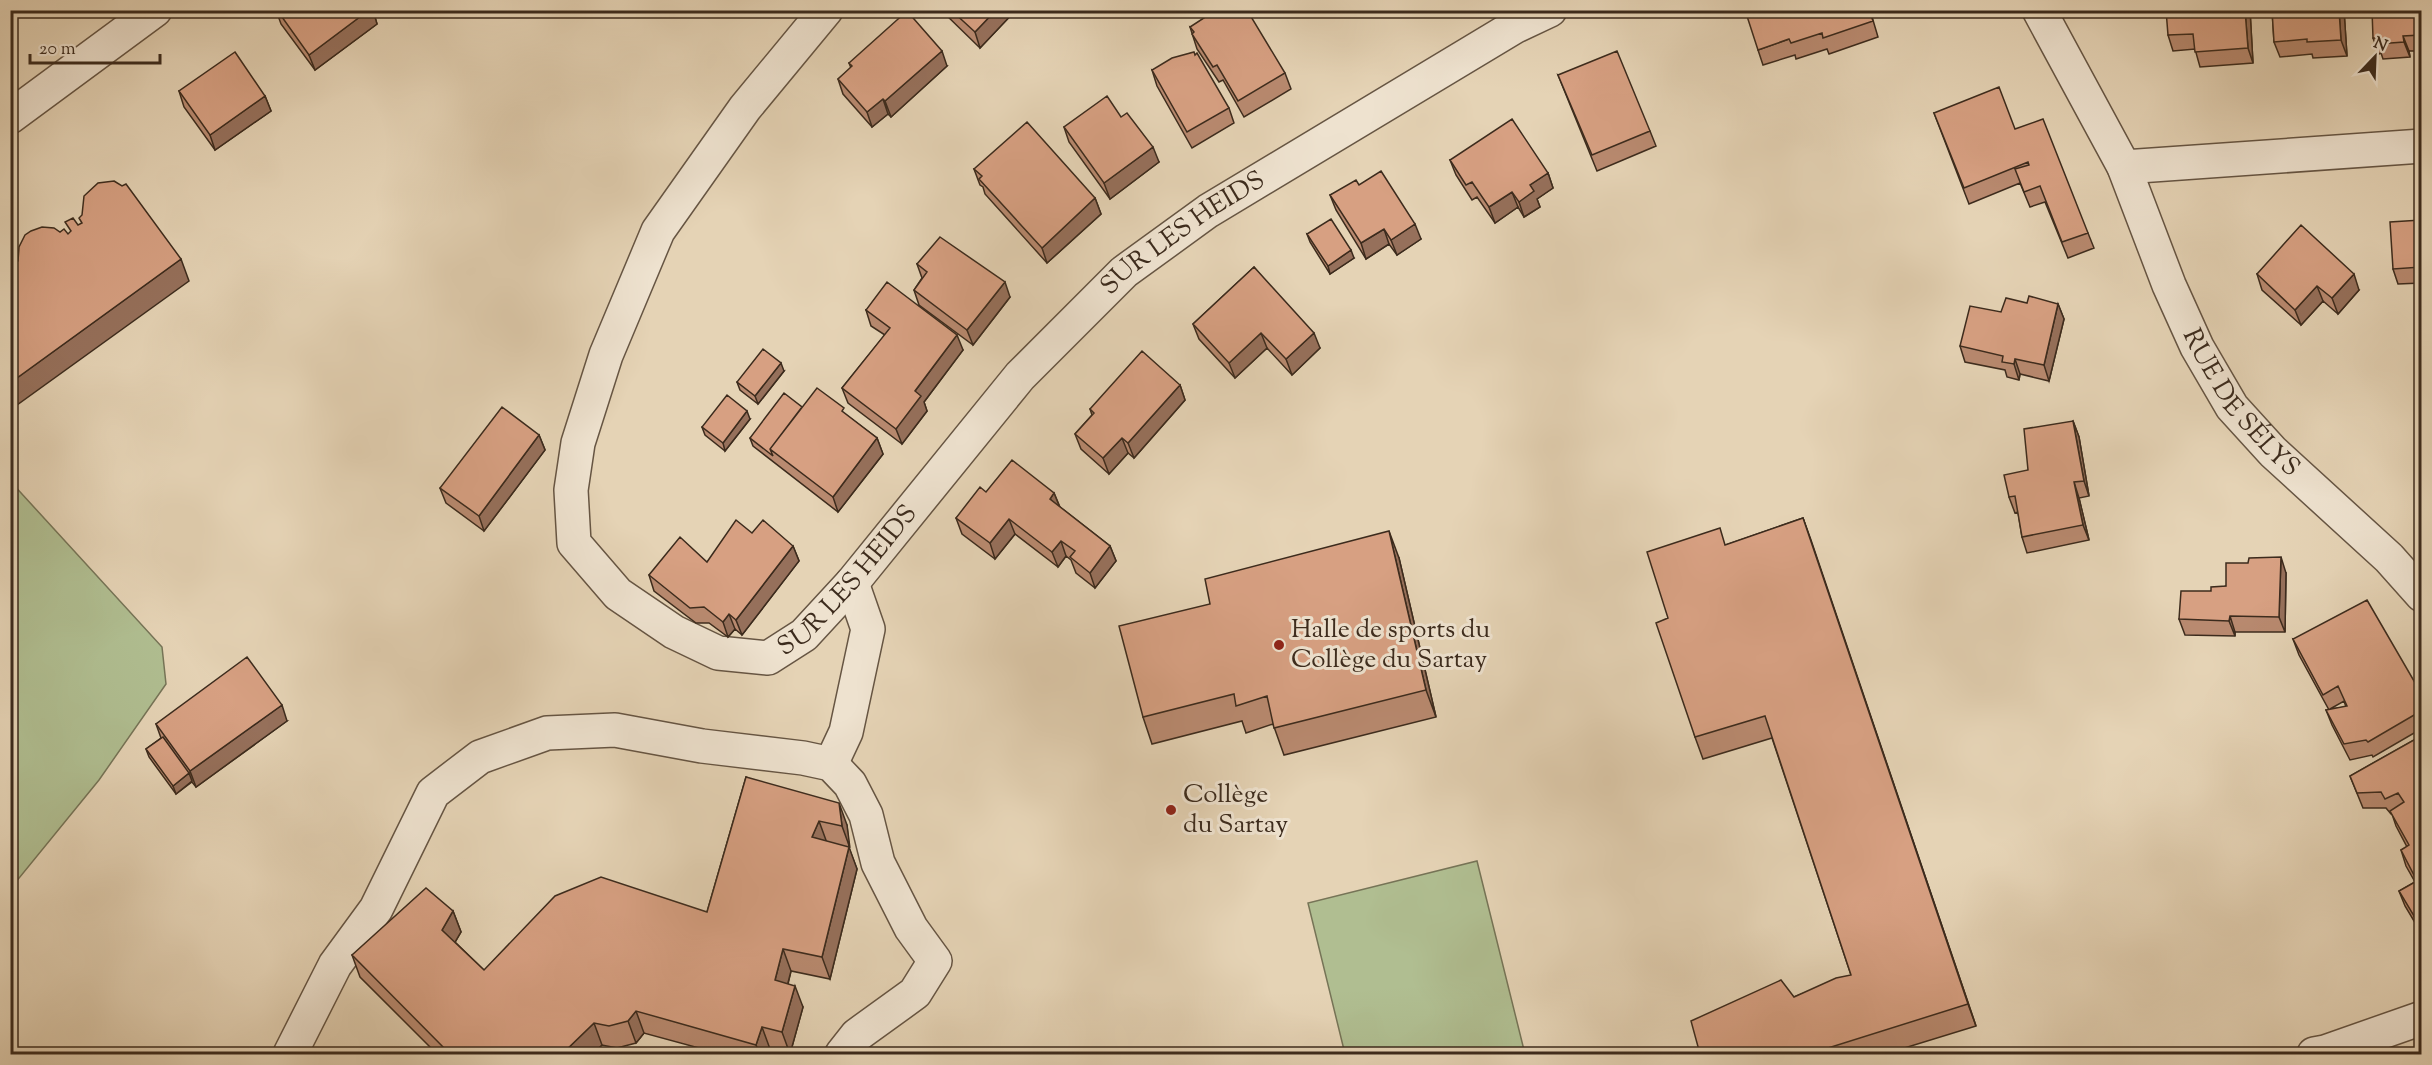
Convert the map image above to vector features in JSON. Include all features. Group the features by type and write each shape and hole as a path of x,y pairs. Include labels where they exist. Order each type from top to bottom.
{"street":[{"path":"10,117 155,10"},
{"name":"SUR LES HEIDS","path":"826,10 745,108 658,231 606,355 578,443 571,490 574,543 618,594 674,633 718,653 768,658 804,635 852,583 1020,376 1124,272 1208,211 1514,27 1550,10"},
{"path":"2039,10 2124,167 2421,146"},
{"name":"RUE DE SÉLYS","path":"2124,167 2174,296 2197,347 2232,407 2273,452 2389,558 2421,595"},
{"path":"831,764 846,732 868,629 852,583"},
{"path":"290,1054 335,965 376,909 434,793 480,757 547,733 615,730 702,746 803,758 831,764 850,784 866,815 878,863 912,928 935,961 915,993 857,1035 842,1054"},
{"path":"2314,1054 2325,1053 2421,1018"}],"green space":[{"path":"11,482 162,647 166,684 99,780 11,888"},
{"path":"1477,861 1525,1054 1345,1054 1308,903"}],"building":[{"path":"277,10 369,10 309,55"},
{"path":"951,10 996,10 975,32"},
{"path":"1216,10 1247,10 1285,73 1238,101 1217,65 1213,67 1190,27"},
{"path":"1745,10 1869,10 1873,21 1823,38 1822,33 1791,43 1789,39 1758,50"},
{"path":"2166,10 2245,10 2248,48 2195,52 2193,34 2168,35"},
{"path":"2272,10 2339,10 2341,40 2307,42 2307,39 2274,42"},
{"path":"2372,10 2421,10 2421,35 2403,36 2404,42 2377,44 2376,38 2373,38"},
{"path":"907,11 942,51 885,101 883,99 867,112 838,79 852,66 849,63"},
{"path":"1617,51 1650,131 1592,155 1558,75"},
{"path":"235,52 265,96 210,135 179,91"},
{"path":"1194,52 1195,55 1197,53 1229,108 1187,132 1152,70 1172,58"},
{"path":"1999,87 2015,129 2043,119 2088,233 2062,242 2040,186 2024,192 2015,169 2029,165 2028,162 1964,188 1934,113"},
{"path":"1107,96 1121,117 1127,113 1153,147 1104,183 1064,127"},
{"path":"1512,119 1548,173 1530,185 1534,191 1519,202 1512,192 1489,207 1472,182 1466,185 1450,160"},
{"path":"1027,122 1095,198 1042,248 979,179 982,176 974,169"},
{"path":"1381,171 1415,224 1391,240 1384,229 1361,243 1330,195 1356,180 1359,185"},
{"path":"114,181 122,186 126,184 181,259 10,383 10,260 13,258 16,263 18,261 19,247 25,235 31,231 42,227 54,228 60,232 64,229 68,234 71,231 65,222 73,218 78,225 82,223 79,218 82,215 84,196 98,183"},
{"path":"1331,219 1351,250 1328,266 1307,234"},
{"path":"2421,220 2421,267 2393,269 2390,222"},
{"path":"2301,225 2354,274 2332,298 2317,286 2295,310 2257,274"},
{"path":"940,237 1005,282 967,330 914,290 927,272 917,264"},
{"path":"1254,267 1314,333 1286,359 1261,333 1229,363 1193,324"},
{"path":"887,282 957,335 915,391 921,396 896,429 842,388 890,328 866,310"},
{"path":"2029,296 2058,304 2044,365 2015,359 2014,364 2002,362 2003,356 1960,346 1970,306 2001,312 2006,298 2027,303"},
{"path":"763,349 781,363 755,396 737,382"},
{"path":"1142,351 1180,385 1128,443 1122,438 1103,458 1075,434 1094,413 1090,409"},
{"path":"817,388 844,408 842,411 877,438 833,497 770,449"},
{"path":"784,393 802,407 770,449 773,456 750,438"},
{"path":"727,395 747,411 723,443 702,427"},
{"path":"502,407 539,435 479,516 440,488"},
{"path":"2073,421 2084,481 2074,482 2083,525 2022,537 2015,496 2009,497 2004,475 2028,470 2024,429"},
{"path":"1012,460 1054,493 1050,499 1110,546 1090,573 1070,557 1075,551 1061,541 1052,552 1009,519 990,543 956,518 980,487 986,492"},
{"path":"1803,518 1968,1004 1809,1054 1700,1054 1691,1021 1781,980 1794,997 1836,978 1851,975 1765,716 1695,737 1656,623 1668,618 1647,552 1720,528 1725,545"},
{"path":"736,520 752,533 763,520 793,546 736,620 729,614 723,622 704,607 690,608 649,575 680,537 707,562"},
{"path":"1389,531 1426,690 1274,728 1267,696 1236,706 1234,694 1143,717 1119,626 1210,604 1205,579"},
{"path":"2281,557 2279,617 2230,616 2229,621 2179,619 2181,591 2211,591 2211,587 2226,586 2226,563 2248,563 2249,558"},
{"path":"2367,600 2421,693 2421,711 2368,742 2366,740 2344,744 2326,710 2347,706 2338,686 2323,695 2293,639"},
{"path":"247,657 282,705 190,771 156,724"},
{"path":"2421,736 2421,911 2414,916 2399,891 2417,881 2401,850 2409,845 2390,811 2404,802 2398,793 2385,799 2381,792 2357,793 2350,776"},
{"path":"163,737 189,773 173,786 146,749"},
{"path":"746,777 839,803 842,826 819,821 812,837 849,847 822,957 783,949 775,980 795,986 782,1032 762,1027 756,1045 636,1011 628,1021 609,1026 594,1023 562,1054 450,1054 352,955 426,888 453,911 442,930 484,970 555,896 601,877 707,912"}],"place":[{"name":"Halle de sports du Collège du Sartay","path":"1279,645"},
{"name":"Collège du Sartay","path":"1171,810"}]}
